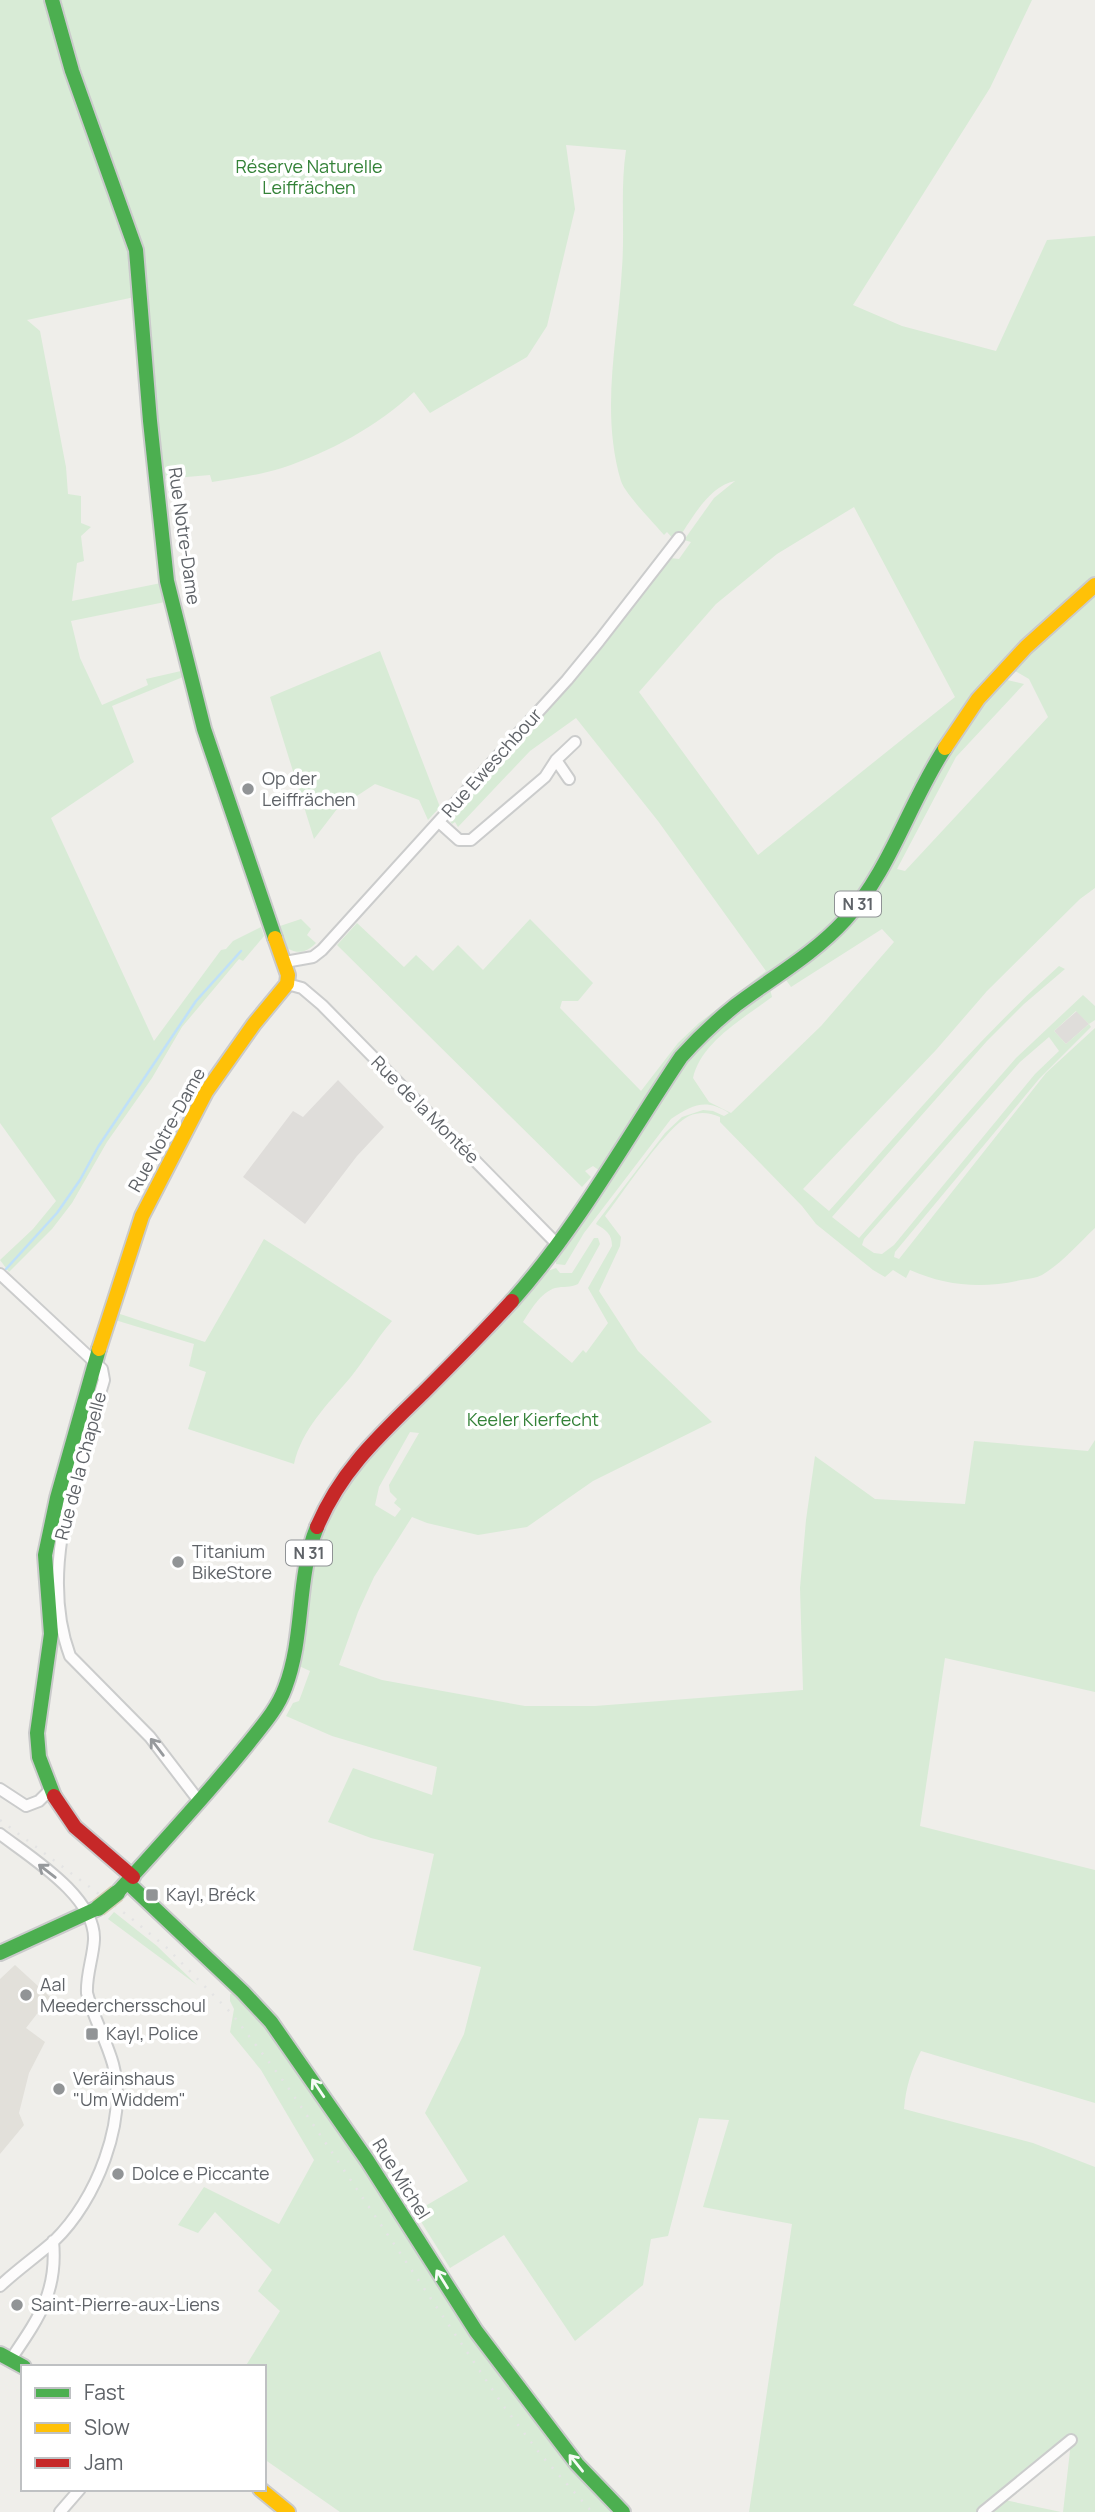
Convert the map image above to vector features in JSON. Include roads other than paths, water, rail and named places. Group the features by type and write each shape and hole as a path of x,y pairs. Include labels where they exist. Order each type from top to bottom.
{"main road":[{"name":"Rue Notre-Dame","path":"52,0 72,71 136,250 167,581 204,729 288,975 286,984 206,1091 159,1181 130,1250 57,1498 45,1555 51,1634 37,1734 39,1757 50,1790 75,1827 126,1884"},
{"name":"N 31","path":"0,1953 93,1911 126,1884 262,1728 285,1689 297,1638 305,1568 312,1539 326,1506 343,1478 360,1455 495,1320 558,1245 681,1057 718,1020 799,962 846,919 875,878 931,770 978,699 1026,647 1095,585"},
{"name":"Rue Michel","path":"126,1884 243,1992 271,2022 367,2160 477,2331 577,2464 623,2512"},
{"path":"262,2491 288,2512"}],"street":[{"name":"Rue Eweschbour","path":"285,962 313,957 322,950 600,641 678,538"},
{"path":"439,822 458,840 471,840 545,777 556,760 575,742"},
{"path":"556,760 569,779"},
{"name":"Rue de la Montée","path":"286,984 302,988 322,1005 558,1245"},
{"path":"0,1274 96,1362"},
{"name":"Rue de la Chapelle","path":"71,1656 65,1642 58,1586 58,1554 63,1522 104,1380 102,1369 96,1362"},
{"path":"49,1660 71,1656 150,1737 199,1801"},
{"path":"0,1789 26,1806 38,1801 50,1790"},
{"path":"0,1834 65,1884 93,1911 94,1938 86,1982 87,1993 113,2065 117,2104 95,2183 83,2206 53,2241 0,2286"},
{"path":"12,2360 48,2299 56,2266 53,2241"},
{"path":"983,2512 1071,2440"},
{"path":"60,2512 78,2491"}],"waterway":[{"path":"6,1269 57,1213 196,1001 241,951"}],"railway":[{"path":"0,1820 167,1948 232,2014 285,2083 505,2408 541,2455 592,2512"}],"place":[{"name":"Op der Leiffrächen","path":"248,789"},
{"name":"Titanium BikeStore","path":"178,1562"},
{"name":"Kayl, Bréck","path":"152,1895"},
{"name":"Aal Meederchersschoul","path":"26,1995"},
{"name":"Kayl, Police","path":"92,2034"},
{"name":"Veräinshaus \"Um Widdem\"","path":"59,2089"},
{"name":"Dolce e Piccante","path":"118,2174"},
{"name":"Saint-Pierre-aux-Liens","path":"17,2305"}],"park label":[{"name":"Réserve Naturelle Leiffrächen","path":"309,177"},
{"name":"Keeler Kierfecht","path":"533,1420"}]}
